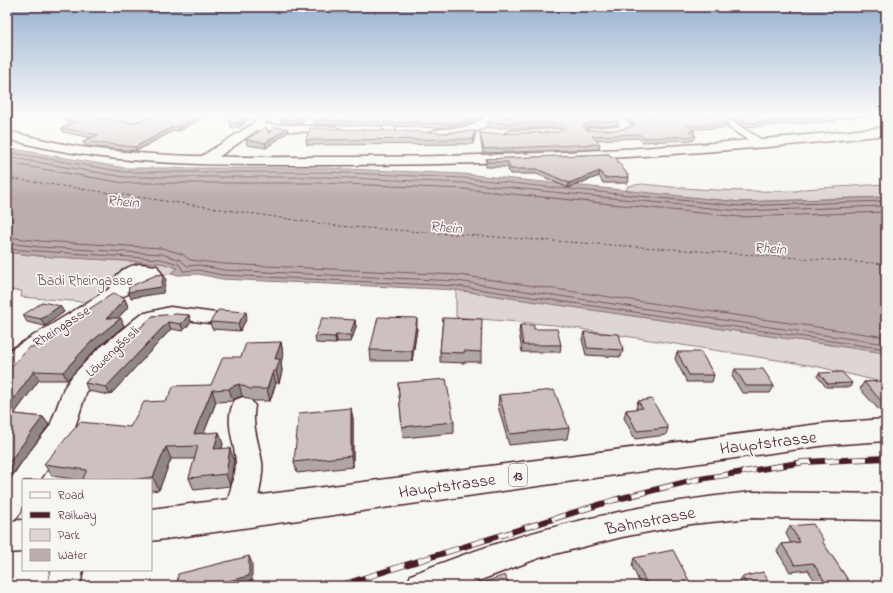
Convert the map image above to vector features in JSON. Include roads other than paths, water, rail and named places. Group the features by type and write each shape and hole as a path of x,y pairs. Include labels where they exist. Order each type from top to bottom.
{"main road":[{"path":"38,144 72,150 136,157 201,160 356,161 604,154 751,144"},
{"name":"Hauptstrasse","path":"152,525 827,434 886,430"},
{"path":"7,536 22,536"}],"street":[{"path":"201,160 228,144"},
{"name":"Rheingasse","path":"7,362 116,292"},
{"name":"Löwengässli","path":"26,479 61,430 76,388 104,356 148,318 154,315 164,314 209,317"},
{"path":"240,514 249,464 241,415 243,406"},
{"path":"7,510 22,486"},
{"name":"Bahnstrasse","path":"422,586 539,544 622,524 691,511 751,505 886,507"},
{"path":"64,586 66,571"}],"water":[{"name":"Rhein","path":"7,148 125,168 324,168 464,174 740,202 886,197 886,353 456,290 222,279 198,274 178,275 171,273 178,268 161,263 39,256 7,252"}],"railway":[{"path":"338,586 614,500 694,480 804,462 886,458"}],"park label":[{"name":"Badi Rheingasse","path":"85,280"}]}
